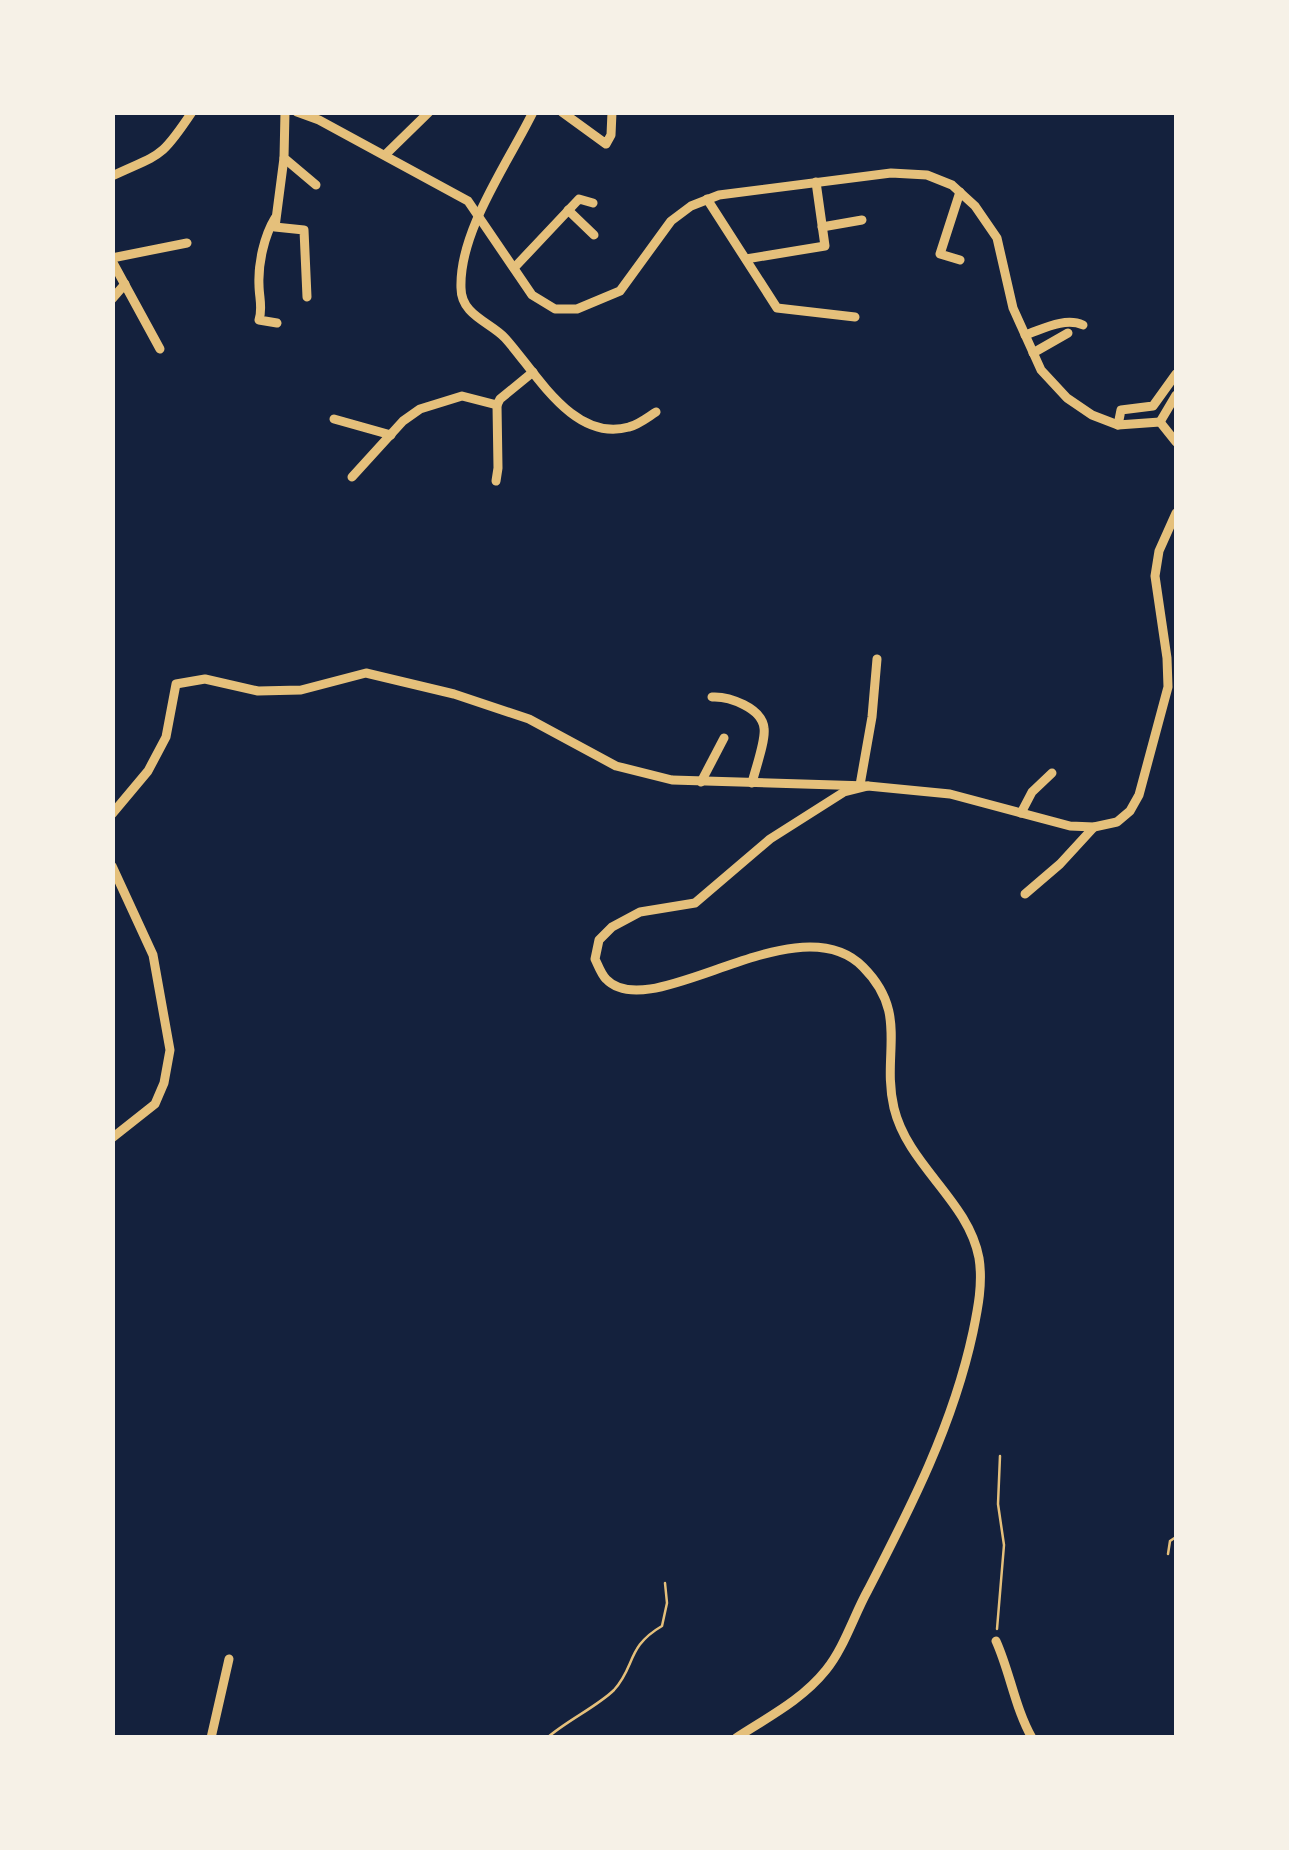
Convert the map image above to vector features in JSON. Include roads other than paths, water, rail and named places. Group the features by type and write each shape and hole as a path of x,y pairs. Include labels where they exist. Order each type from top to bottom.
{"street":[{"path":"112,176 149,162 167,150 192,112"},
{"path":"284,112 284,158 275,228 304,230 307,297"},
{"path":"297,112 385,154 468,201 532,295 555,309 586,305 620,290 670,221 690,206 816,182 892,173 927,175 960,192 997,238 1013,308 1041,370 1067,398 1092,416 1118,425 1160,422"},
{"path":"385,154 429,112"},
{"path":"533,112 470,233 460,290 472,314 501,334 569,413 590,424 630,427 656,412"},
{"path":"562,112 606,144 611,135 612,112"},
{"path":"284,158 316,185"},
{"path":"746,259 825,246 816,182"},
{"path":"960,192 940,254 960,260"},
{"path":"514,268 579,198 593,203"},
{"path":"707,200 777,308 855,318"},
{"path":"568,210 594,235"},
{"path":"277,216 268,231 258,281 262,312 259,320 277,323"},
{"path":"822,227 862,220"},
{"path":"160,349 112,260 187,243"},
{"path":"112,299 125,284"},
{"path":"1025,334 1074,321 1083,325"},
{"path":"1033,353 1068,333"},
{"path":"496,481 497,405 534,372"},
{"path":"1118,425 1121,410 1153,406 1176,374"},
{"path":"352,477 420,409 462,396 497,405"},
{"path":"1160,422 1176,396"},
{"path":"334,420 391,434"},
{"path":"1160,422 1176,442"},
{"path":"112,814 148,772 166,737 176,684 205,679 258,691 301,690 366,672 529,718 616,766 672,780 864,786 950,794 1070,826 1094,827 1117,822 1130,811 1139,795 1168,686 1155,576 1159,551 1176,513"},
{"path":"864,786 877,659"},
{"path":"712,697 721,696 744,706 758,715 764,728 752,784"},
{"path":"701,782 724,738"},
{"path":"1021,813 1032,792 1052,773"},
{"path":"736,1738 799,1698 828,1668 904,1522 936,1451 965,1369 980,1297 979,1260 974,1238 962,1217 920,1164 904,1136 894,1108 890,1072 890,1008 876,980 851,955 815,947 788,948 646,991 620,988 606,979 595,959 599,940 612,927 640,912 696,904 770,839 844,792 864,786"},
{"path":"1025,894 1094,827"},
{"path":"112,866 152,954 170,1050 164,1083 155,1104 112,1138"},
{"path":"996,1641 1032,1738"},
{"path":"210,1738 229,1659"}]}
